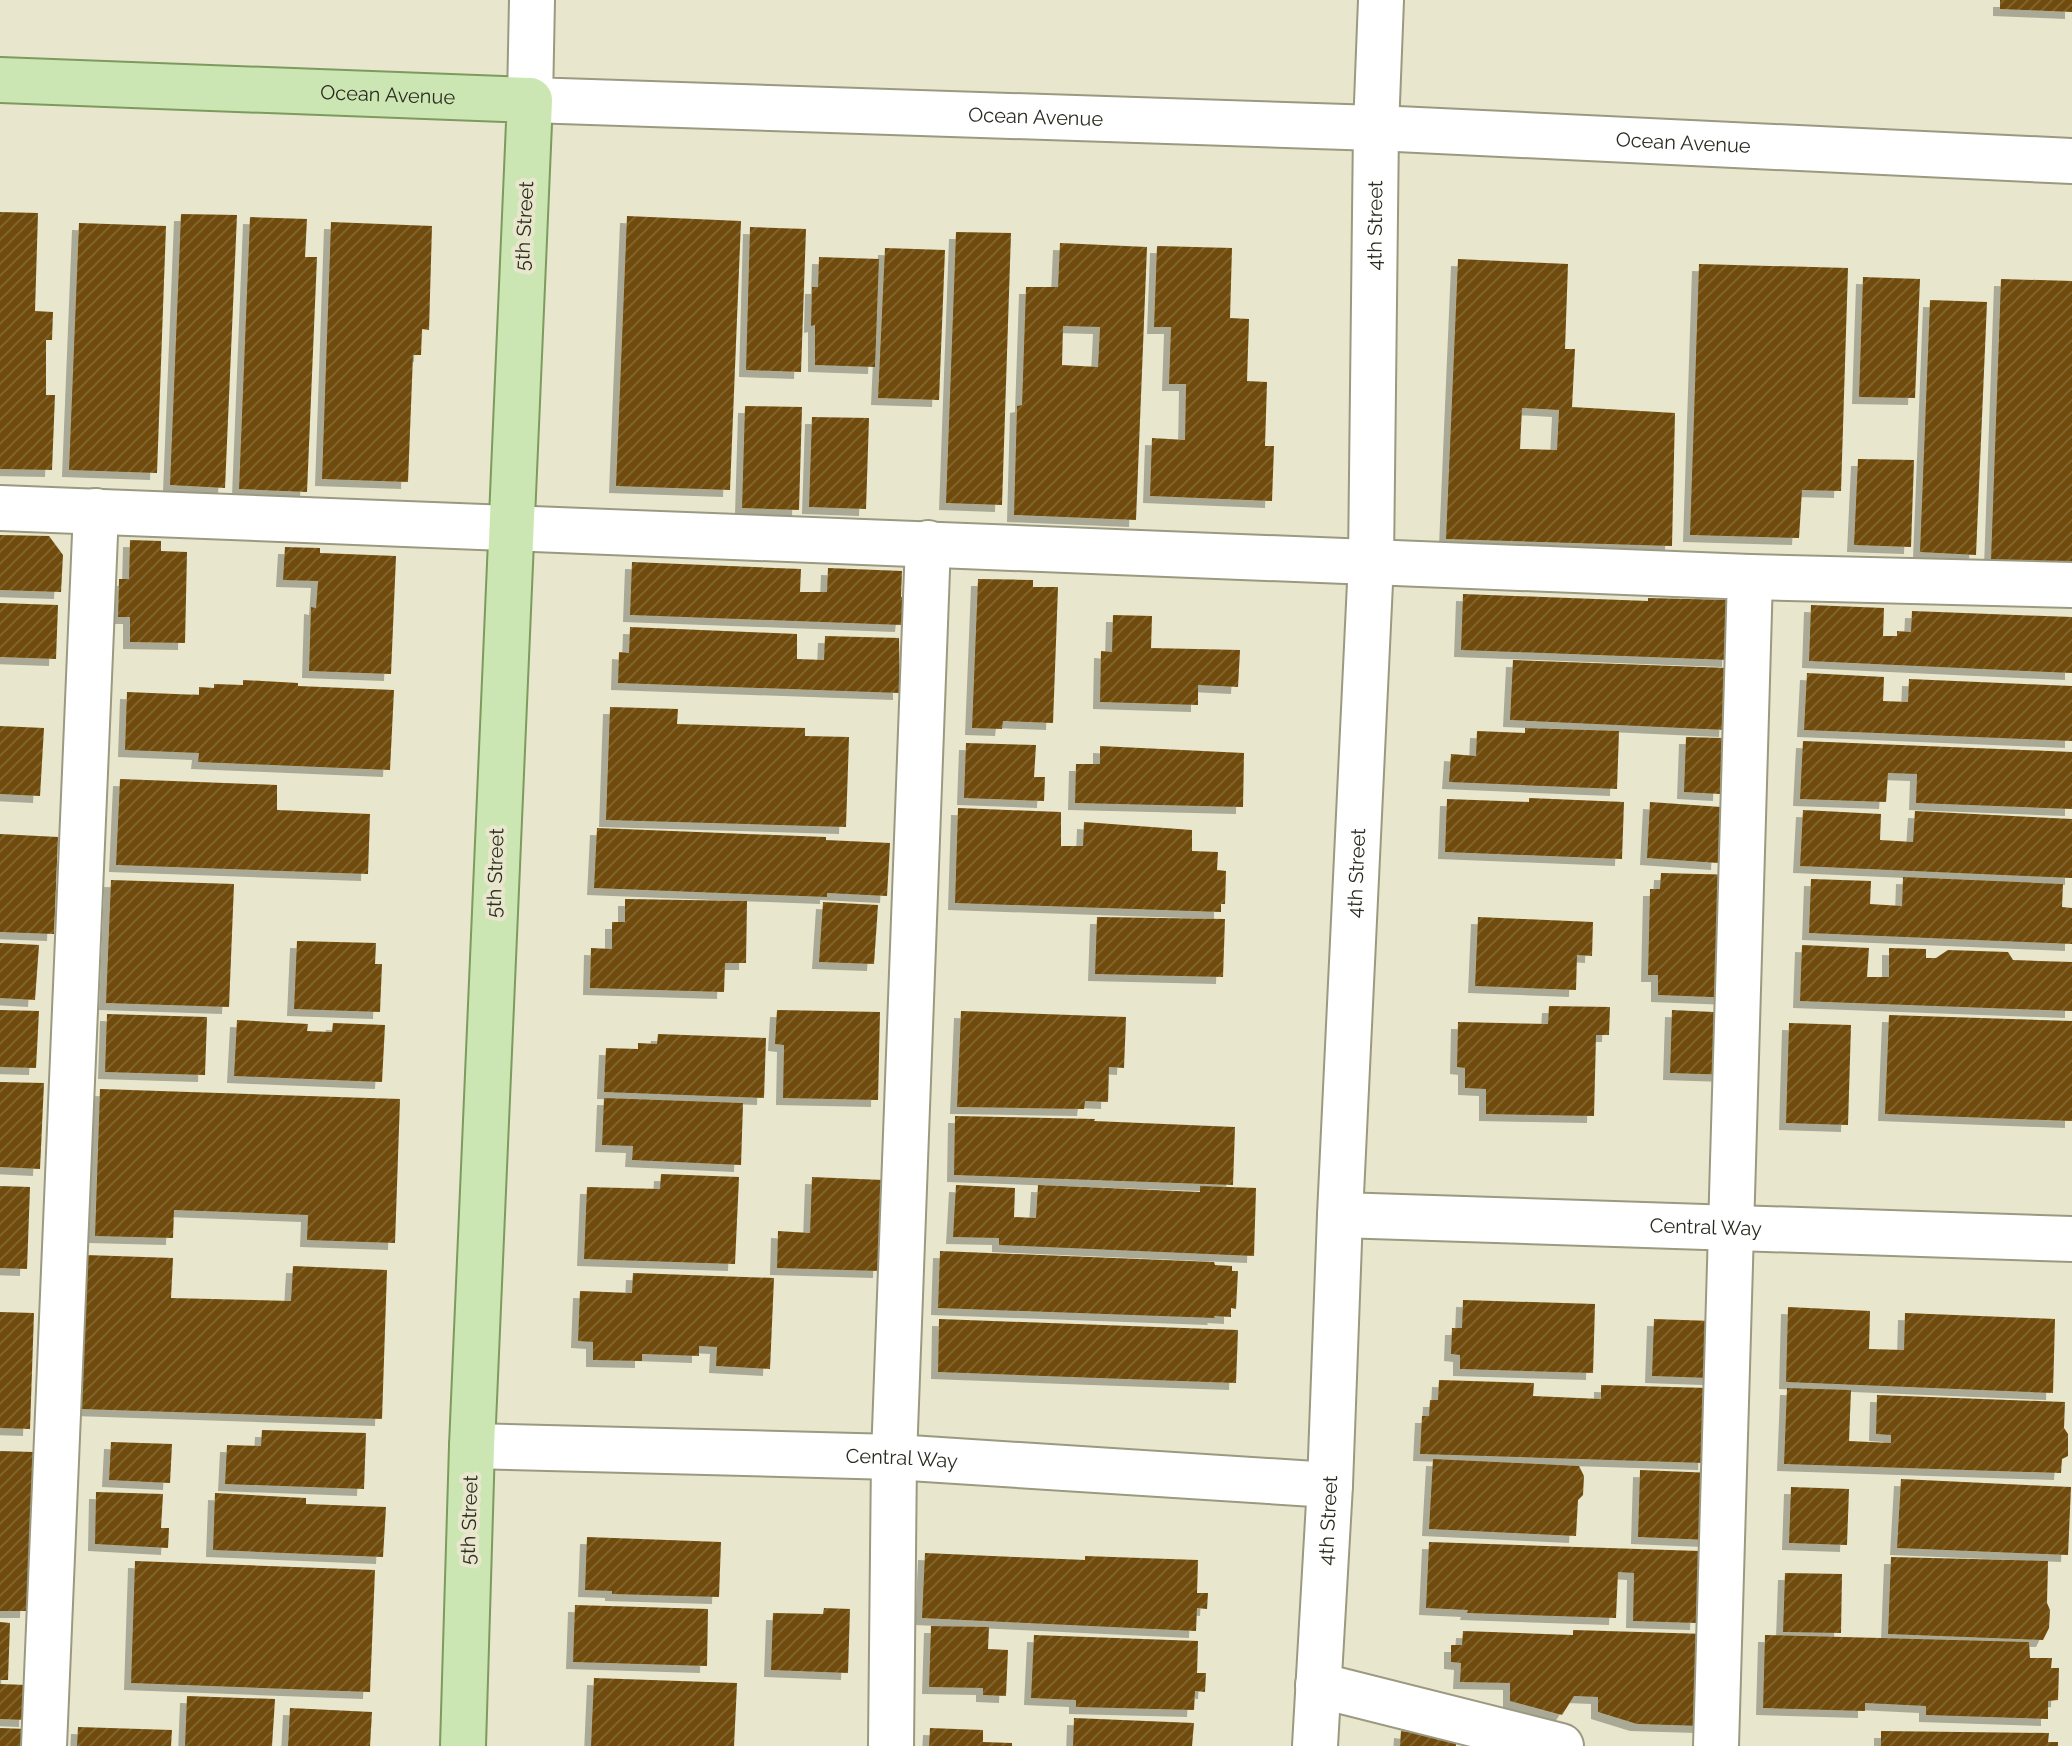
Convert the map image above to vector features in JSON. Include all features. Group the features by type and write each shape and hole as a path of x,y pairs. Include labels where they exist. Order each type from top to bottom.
{"main road":[{"name":"Ocean Avenue","path":"0,80 530,100"},
{"name":"5th Street","path":"463,1746 472,1446 530,100"}],"street":[{"name":"5th Street","path":"530,100 532,0"},
{"name":"4th Street","path":"1315,1746 1330,1485 1371,562 1376,128 1381,0"},
{"name":"Ocean Avenue","path":"530,100 1376,128 2072,161"},
{"path":"0,508 1750,577 2072,585"},
{"path":"44,1746 96,511"},
{"path":"891,1746 894,1457 928,543"},
{"path":"1716,1746 1750,577"},
{"name":"Central Way","path":"1340,1215 2072,1239"},
{"name":"Central Way","path":"472,1446 894,1457 1330,1485"},
{"path":"1318,1685 1561,1746"}],"building":[{"path":"2000,0 2072,0 2072,12 2000,9"},
{"path":"0,212 38,213 35,311 53,312 52,340 46,340 46,395 55,395 52,470 0,469"},
{"path":"181,214 237,215 225,488 170,485"},
{"path":"627,216 741,221 730,490 616,486"},
{"path":"250,217 307,219 305,257 317,257 307,492 239,489"},
{"path":"331,222 432,226 429,330 422,329 421,355 413,355 408,482 322,479"},
{"path":"79,223 166,226 157,473 69,470"},
{"path":"750,227 806,229 801,372 746,370"},
{"path":"956,232 1011,233 1002,505 946,503"},
{"path":"1060,243 1147,247 1136,520 1014,515 1017,406 1022,405 1026,287 1058,287","holes":["1063,326 1100,327 1098,367 1062,365"]},
{"path":"1157,246 1232,248 1230,318 1249,319 1247,381 1267,382 1265,446 1274,446 1272,501 1150,496 1152,438 1185,440 1186,384 1169,384 1171,327 1154,327"},
{"path":"885,248 945,250 939,400 878,398"},
{"path":"819,257 879,259 875,367 815,365 815,325 811,326 812,287 818,287"},
{"path":"1458,259 1568,264 1565,349 1575,349 1572,407 1675,413 1672,546 1446,539","holes":["1522,408 1559,410 1557,450 1520,449"]},
{"path":"1699,264 1848,268 1841,491 1802,490 1799,538 1690,535"},
{"path":"1863,277 1920,279 1915,398 1859,397"},
{"path":"2001,279 2072,281 2072,562 1991,560"},
{"path":"1930,300 1987,302 1976,555 1920,552"},
{"path":"745,406 802,407 799,510 742,508"},
{"path":"812,417 869,418 866,509 809,507"},
{"path":"1858,459 1914,460 1911,547 1854,545"},
{"path":"0,535 49,536 63,555 61,592 0,590"},
{"path":"130,540 161,541 161,551 187,552 185,643 130,642 130,617 118,617 119,579 129,579"},
{"path":"285,547 320,548 320,553 396,556 391,674 309,671 311,607 316,608 318,581 283,580"},
{"path":"632,562 801,569 800,592 827,592 828,568 902,571 901,597 905,597 902,625 630,615"},
{"path":"978,579 1033,580 1033,587 1058,587 1053,723 1003,721 1002,729 972,728"},
{"path":"1463,594 1648,601 1648,598 1731,600 1729,660 1461,650"},
{"path":"0,603 58,605 56,659 0,657"},
{"path":"1811,605 1884,608 1883,636 1897,636 1897,631 1911,632 1912,611 2072,617 2072,673 1809,661"},
{"path":"1113,615 1152,616 1151,648 1240,650 1238,687 1198,685 1198,705 1100,702 1101,651 1112,652"},
{"path":"630,627 797,634 797,659 824,660 825,636 899,638 900,693 618,683 619,652 629,653"},
{"path":"1513,660 1729,668 1726,730 1510,720"},
{"path":"1807,673 1884,677 1883,701 1908,702 1909,679 2072,686 2072,741 1804,730"},
{"path":"243,680 394,690 390,770 198,762 199,753 125,750 127,692 199,695 199,687 243,685"},
{"path":"610,707 678,709 677,724 805,728 805,736 849,737 846,827 606,820"},
{"path":"0,726 44,728 40,796 0,794"},
{"path":"1525,728 1619,731 1617,789 1449,782 1451,754 1476,756 1477,731 1525,733"},
{"path":"1686,737 1722,738 1720,794 1684,792"},
{"path":"1803,741 2072,752 2072,809 1916,803 1917,774 1888,773 1886,802 1800,799"},
{"path":"966,743 1036,745 1034,777 1045,777 1044,801 964,798"},
{"path":"1100,746 1244,753 1243,807 1075,803 1076,764 1100,764"},
{"path":"120,779 277,785 277,810 370,814 368,874 116,865"},
{"path":"1529,798 1624,802 1622,859 1445,852 1447,799 1529,802"},
{"path":"1650,802 1721,807 1718,863 1647,858"},
{"path":"958,808 1061,812 1061,846 1083,846 1084,822 1192,830 1192,851 1218,852 1217,870 1226,871 1225,904 1221,904 1221,912 955,903"},
{"path":"1803,810 1881,814 1880,840 1913,842 1915,811 2072,819 2072,878 1800,866"},
{"path":"597,828 826,837 826,840 890,843 887,896 827,893 827,897 594,888"},
{"path":"0,834 58,837 54,934 0,932"},
{"path":"1661,873 1739,875 1736,998 1658,995 1658,975 1648,975 1650,889 1660,889"},
{"path":"1903,877 2063,884 2062,907 2072,908 2072,944 1809,933 1811,879 1871,881 1870,904 1902,906"},
{"path":"111,880 234,884 229,1007 106,1003"},
{"path":"625,899 747,901 746,963 725,963 724,992 590,988 591,948 612,949 612,922 625,922"},
{"path":"823,902 878,905 874,964 819,962"},
{"path":"1097,917 1225,919 1223,977 1095,974"},
{"path":"1478,917 1593,922 1592,956 1577,955 1576,990 1475,986"},
{"path":"297,941 376,943 375,964 382,964 380,1012 294,1009"},
{"path":"0,943 39,945 35,1000 0,998"},
{"path":"1802,945 1869,948 1867,977 1889,977 1889,948 1926,949 1926,958 1936,958 1948,950 2008,952 2013,960 2072,962 2072,1011 1800,1001"},
{"path":"1549,1006 1610,1007 1609,1035 1596,1035 1594,1116 1486,1114 1486,1089 1465,1088 1465,1068 1457,1067 1458,1022 1548,1024"},
{"path":"0,1010 39,1011 36,1068 0,1067"},
{"path":"777,1010 880,1012 878,1100 783,1098 784,1045 775,1044"},
{"path":"1672,1010 1734,1013 1731,1075 1670,1073"},
{"path":"961,1011 1126,1017 1124,1068 1109,1067 1108,1102 1085,1101 1084,1109 957,1107"},
{"path":"107,1014 207,1017 205,1075 105,1072"},
{"path":"1889,1015 2072,1021 2072,1121 1885,1114"},
{"path":"237,1020 308,1024 307,1031 332,1032 333,1023 385,1025 382,1082 234,1076"},
{"path":"1789,1023 1851,1025 1848,1125 1786,1123"},
{"path":"658,1034 766,1038 764,1098 604,1092 606,1048 638,1049 638,1043 657,1044"},
{"path":"0,1082 44,1083 40,1169 0,1167"},
{"path":"100,1089 400,1099 395,1243 307,1240 308,1215 174,1210 173,1238 95,1236"},
{"path":"604,1098 743,1103 741,1165 632,1160 633,1146 602,1145"},
{"path":"955,1116 1095,1119 1235,1127 1233,1185 954,1175"},
{"path":"661,1174 739,1177 735,1264 584,1259 587,1187 660,1189"},
{"path":"812,1177 883,1180 880,1271 777,1268 778,1231 810,1233"},
{"path":"956,1185 1015,1188 1014,1217 1036,1218 1038,1185 1200,1192 1200,1186 1256,1188 1254,1256 999,1245 999,1238 953,1237"},
{"path":"0,1186 30,1187 27,1269 0,1268"},
{"path":"940,1251 1214,1262 1215,1265 1232,1266 1232,1271 1238,1271 1236,1309 1231,1308 1231,1317 1215,1318 938,1308"},
{"path":"86,1255 173,1258 171,1298 291,1301 293,1266 387,1270 382,1419 81,1409"},
{"path":"633,1273 774,1278 770,1369 716,1366 717,1347 699,1346 699,1356 642,1354 642,1361 593,1360 593,1342 578,1341 580,1291 632,1293"},
{"path":"1463,1300 1595,1304 1593,1373 1460,1369 1460,1355 1451,1354 1452,1328 1462,1328"},
{"path":"1788,1307 1870,1311 1869,1349 1904,1350 1905,1313 2055,1319 2053,1393 1786,1382"},
{"path":"0,1312 34,1313 30,1429 0,1428"},
{"path":"939,1319 1238,1330 1236,1383 938,1372"},
{"path":"1654,1319 1712,1321 1710,1378 1652,1376"},
{"path":"1439,1380 1534,1383 1533,1396 1601,1399 1601,1385 1708,1388 1705,1463 1420,1454 1422,1416 1429,1416 1430,1400 1438,1400"},
{"path":"1787,1388 1851,1390 1849,1441 1891,1443 1891,1435 1876,1434 1877,1395 2065,1402 2064,1428 2068,1434 2068,1456 2062,1459 2061,1473 1784,1464"},
{"path":"262,1430 366,1433 364,1489 225,1484 227,1445 261,1446"},
{"path":"111,1442 172,1444 170,1483 109,1480"},
{"path":"0,1451 34,1452 27,1611 0,1611"},
{"path":"1433,1459 1579,1466 1584,1476 1583,1495 1578,1500 1576,1536 1429,1529"},
{"path":"1640,1470 1713,1473 1710,1540 1638,1537"},
{"path":"1901,1479 2071,1487 2068,1555 1897,1548"},
{"path":"1791,1487 1849,1489 1847,1545 1789,1543"},
{"path":"96,1492 163,1494 161,1528 169,1528 168,1548 95,1544"},
{"path":"215,1493 306,1498 306,1504 386,1507 383,1557 213,1550"},
{"path":"587,1537 721,1542 719,1597 612,1594 612,1591 585,1590"},
{"path":"1429,1542 1700,1551 1697,1623 1633,1621 1634,1573 1618,1572 1616,1618 1467,1613 1468,1610 1426,1608"},
{"path":"925,1553 1085,1560 1085,1556 1198,1560 1197,1593 1208,1593 1207,1609 1197,1608 1196,1631 922,1618"},
{"path":"1891,1557 2048,1561 2049,1628 2043,1640 1888,1634"},
{"path":"135,1561 375,1570 370,1692 131,1683"},
{"path":"1785,1573 1842,1574 1841,1633 1783,1632"},
{"path":"575,1605 708,1609 707,1666 573,1662"},
{"path":"824,1608 850,1609 848,1673 771,1670 773,1613 823,1614"},
{"path":"0,1622 10,1623 8,1680 0,1680"},
{"path":"931,1626 989,1627 988,1649 1008,1650 1006,1696 983,1695 983,1688 929,1687"},
{"path":"1573,1630 1706,1634 1703,1726 1637,1724 1598,1712 1598,1697 1574,1696 1562,1715 1510,1701 1510,1683 1460,1682 1461,1663 1451,1662 1451,1645 1462,1645 1463,1631 1573,1635"},
{"path":"1034,1635 1198,1641 1197,1673 1206,1673 1205,1692 1195,1691 1194,1710 1076,1707 1076,1700 1031,1698"},
{"path":"1765,1635 2029,1642 2030,1658 2052,1658 2051,1668 2059,1668 2058,1700 2048,1701 2048,1719 1926,1715 1926,1706 1865,1703 1865,1711 1763,1708"},
{"path":"594,1678 737,1683 734,1746 591,1746"},
{"path":"0,1684 27,1685 26,1720 0,1719"},
{"path":"187,1696 275,1699 272,1746 185,1746"},
{"path":"290,1708 372,1712 370,1746 288,1746"},
{"path":"1074,1718 1194,1723 1192,1746 1073,1746"},
{"path":"78,1727 172,1730 171,1746 77,1746"},
{"path":"0,1728 27,1729 26,1746 0,1746"},
{"path":"930,1728 983,1730 983,1742 1012,1743 1012,1746 929,1746"},
{"path":"1401,1731 1438,1736 1437,1740 1456,1740 1456,1746 1400,1746"},
{"path":"1881,1731 2049,1733 2048,1742 2058,1742 2058,1746 1881,1746"}]}
